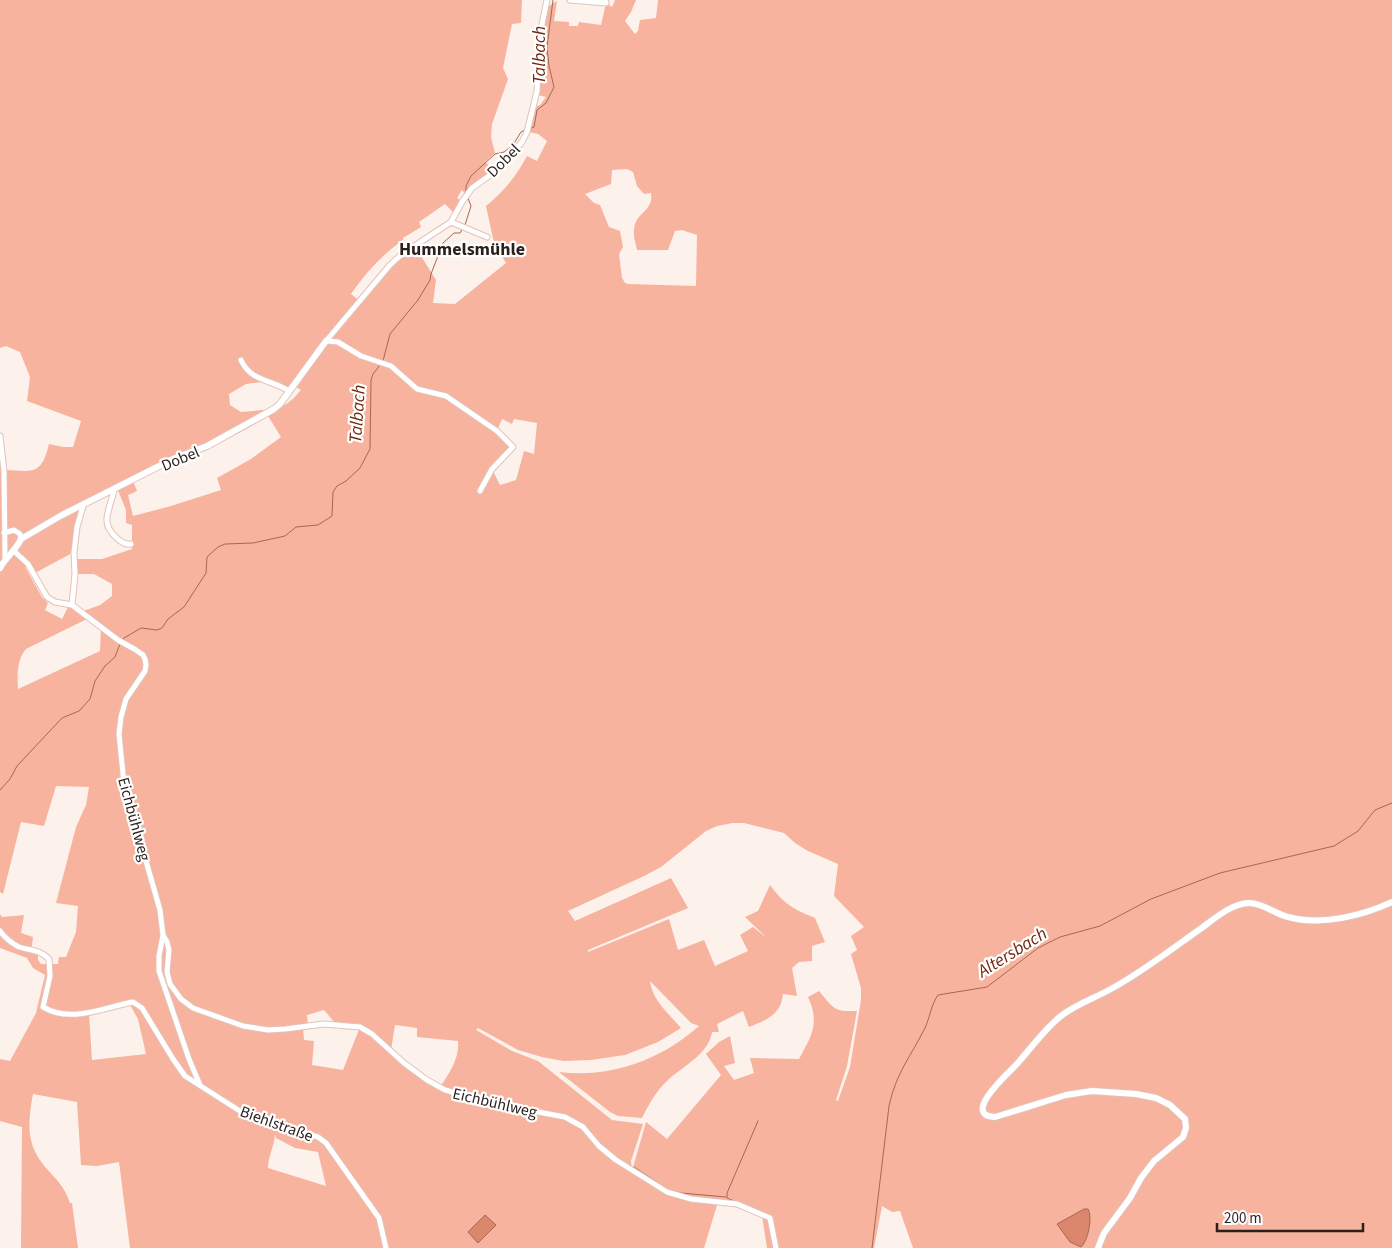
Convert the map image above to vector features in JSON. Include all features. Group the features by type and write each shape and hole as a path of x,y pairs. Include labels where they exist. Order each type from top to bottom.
{"street":[{"name":"Dobel","path":"0,568 5,558 21,539 62,515 173,459 207,446 267,414 280,404 326,341 390,265 402,254 452,222 472,188 496,171 522,142 528,130 539,80 540,34 547,0 552,0"},
{"path":"570,0 606,2 605,0"},
{"path":"452,222 487,236"},
{"path":"337,330 338,342"},
{"path":"326,341 338,342 352,352 391,366 416,389 446,396 497,431 513,447 492,469 480,491"},
{"path":"241,360 249,372 257,378 280,385 289,391"},
{"path":"0,436 4,470 5,558"},
{"path":"114,489 108,514 108,525 122,543 131,544"},
{"path":"72,605 75,574 74,552 77,527 83,506"},
{"path":"4,533 14,530 20,534 21,539"},
{"name":"Eichbühlweg","path":"13,550 28,564 47,597 55,602 72,605 121,642 143,655 146,665 145,670 126,699 121,717 119,734 124,784 160,910 163,936 169,950 167,972 170,984 181,999 193,1008 243,1026 268,1030 324,1024 360,1027 383,1043 427,1080 445,1090 495,1104 565,1117 583,1127 599,1146 616,1160 667,1192 691,1199 737,1204 770,1218 776,1248"},
{"path":"1098,1248 1104,1233 1154,1161 1183,1137 1186,1128 1185,1119 1170,1105 1156,1098 1136,1094 1092,1091 1066,1095 995,1117 989,1117 984,1114 982,1108 984,1101 1000,1082 1060,1016 1112,988 1173,950 1220,915 1239,905 1249,903 1259,905 1283,916 1306,920 1335,918 1362,912 1392,902"},
{"name":"Biehlstraße","path":"0,931 12,943 20,947 43,952 49,959 50,976 43,1007 60,1015 75,1015 133,1002 142,1008 173,1060 185,1076 243,1114 322,1139 379,1218 386,1248"},
{"path":"163,936 159,972 200,1086"},
{"path":"160,950 169,950"}],"shaded area":[{"path":"0,0 522,0 521,23 512,24 503,68 508,79 492,124 491,137 495,153 485,162 494,170 465,194 462,190 457,198 461,201 454,213 445,204 419,222 421,227 403,238 381,258 351,294 362,303 394,264 416,248 436,280 433,303 455,304 506,263 494,243 486,206 509,183 527,156 537,161 547,141 538,134 529,132 535,107 540,105 546,97 538,95 543,28 549,6 557,1 554,21 569,22 569,26 578,26 579,22 601,25 606,3 612,7 615,0 636,0 625,21 635,34 638,31 640,20 656,18 658,0 1392,0 1392,1248 913,1248 900,1211 892,1212 882,1206 874,1248 767,1248 762,1216 736,1204 718,1202 704,1248 388,1248 380,1217 324,1143 377,1219 384,1248 130,1248 119,1162 97,1166 81,1165 77,1102 33,1094 29,1123 31,1141 39,1159 60,1184 70,1203 72,1203 78,1248 21,1248 22,1127 0,1121 0,1059 10,1061 36,1013 45,975 33,968 27,958 0,948 0,914 2,917 24,915 21,933 33,937 31,952 38,955 38,960 41,964 58,964 59,957 66,957 76,932 78,906 56,903 76,827 86,805 89,787 56,786 44,826 21,822 3,894 0,892 0,436 4,470 29,471 39,467 43,462 49,444 73,447 81,421 27,401 30,377 20,352 6,346 0,348","holes":["627,169 633,172 637,186 644,194 651,193 650,204 635,224 634,235 637,250 668,250 675,231 682,230 697,235 696,286 625,283 622,278 619,254 623,247 620,231 609,227 600,205 594,203 585,194 611,184 612,170","268,381 291,390 294,386 301,390 285,405 282,401 274,409 241,412 230,405 229,394 246,384","268,416 281,437 251,459 217,478 221,490 133,516 128,495 137,491 133,481 235,435","502,419 512,424 514,419 537,423 534,454 524,451 516,480 500,485 492,469 513,447 497,431","117,488 126,510 126,523 132,525 132,549 102,559 74,559 75,574 94,574 112,584 112,596 100,605 81,612 69,605 62,619 45,610 48,603 42,597 25,567 29,564 35,573 74,552 83,506","89,618 101,627 100,651 18,689 18,673 21,658 26,649","744,823 784,833 808,851 838,864 834,896 864,927 851,936 857,950 851,954 861,988 861,1000 850,1067 838,1101 836,1100 847,1066 857,1011 843,1011 835,1008 819,991 808,997 812,1006 813,1029 799,1059 750,1058 754,1073 734,1080 724,1066 735,1063 730,1036 719,1042 706,1054 721,1075 667,1139 646,1122 632,1171 631,1161 643,1124 612,1120 538,1061 512,1051 476,1030 478,1028 518,1050 563,1061 591,1060 625,1055 658,1042 681,1028 658,1001 651,988 650,981 691,1023 699,1026 668,1049 634,1064 597,1072 559,1072 610,1112 618,1116 642,1118 653,1098 664,1084 701,1053 710,1040 712,1032 719,1032 717,1024 743,1011 749,1027 772,1016 779,1007 783,994 797,996 792,968 799,962 812,961 812,946 825,942 815,918 790,905 770,885 758,911 745,917 767,938 753,927 740,935 748,951 715,966 704,940 678,950 669,919 588,952 588,950 688,908 671,878 575,921 568,911 661,867 706,831 717,826","129,1003 138,1019 146,1054 92,1060 89,1014","324,1010 336,1024 360,1027 343,1070 312,1065 314,1041 304,1040 303,1028 308,1026 307,1015","395,1025 417,1028 417,1037 458,1041 456,1059 440,1087 391,1050","275,1133 276,1138 295,1148 318,1152 326,1186 268,1168"]},
{"path":"1084,1209 1088,1209 1090,1223 1086,1240 1081,1247 1070,1242 1057,1224"},
{"path":"485,1215 496,1225 478,1243 468,1232"}],"waterway":[{"name":"Talbach","path":"529,129 534,127 537,110 546,103 554,87 547,47 553,0"},
{"name":"Talbach","path":"466,192 466,186 471,176 495,154 504,152 513,145 521,132 525,130"},
{"name":"Talbach","path":"465,225 471,206 468,198"},
{"name":"Talbach","path":"383,361 390,334 418,300 430,280 443,243 454,233 460,233 463,228"},
{"name":"Talbach","path":"122,641 141,628 157,630 162,628 168,619 184,607 206,573 207,557 218,547 225,544 253,543 285,536 296,527 318,525 332,516 333,492 337,486 346,481 360,468 370,449 371,380 381,364"},
{"name":"Talbach","path":"0,790 10,779 17,766 62,718 79,711 90,699 95,681 105,666 115,657 120,644"},
{"name":"Altersbach","path":"872,1248 892,1094 900,1074 925,1028 938,995 987,987 1038,948 1060,937 1100,926 1151,899 1220,873 1334,846 1358,831 1375,810 1392,803"},
{"path":"734,1201 727,1198 727,1193 758,1121"},
{"path":"634,1167 669,1190 681,1193 726,1197"}],"district":[{"name":"Hummelsmühle","path":"462,249"}]}
